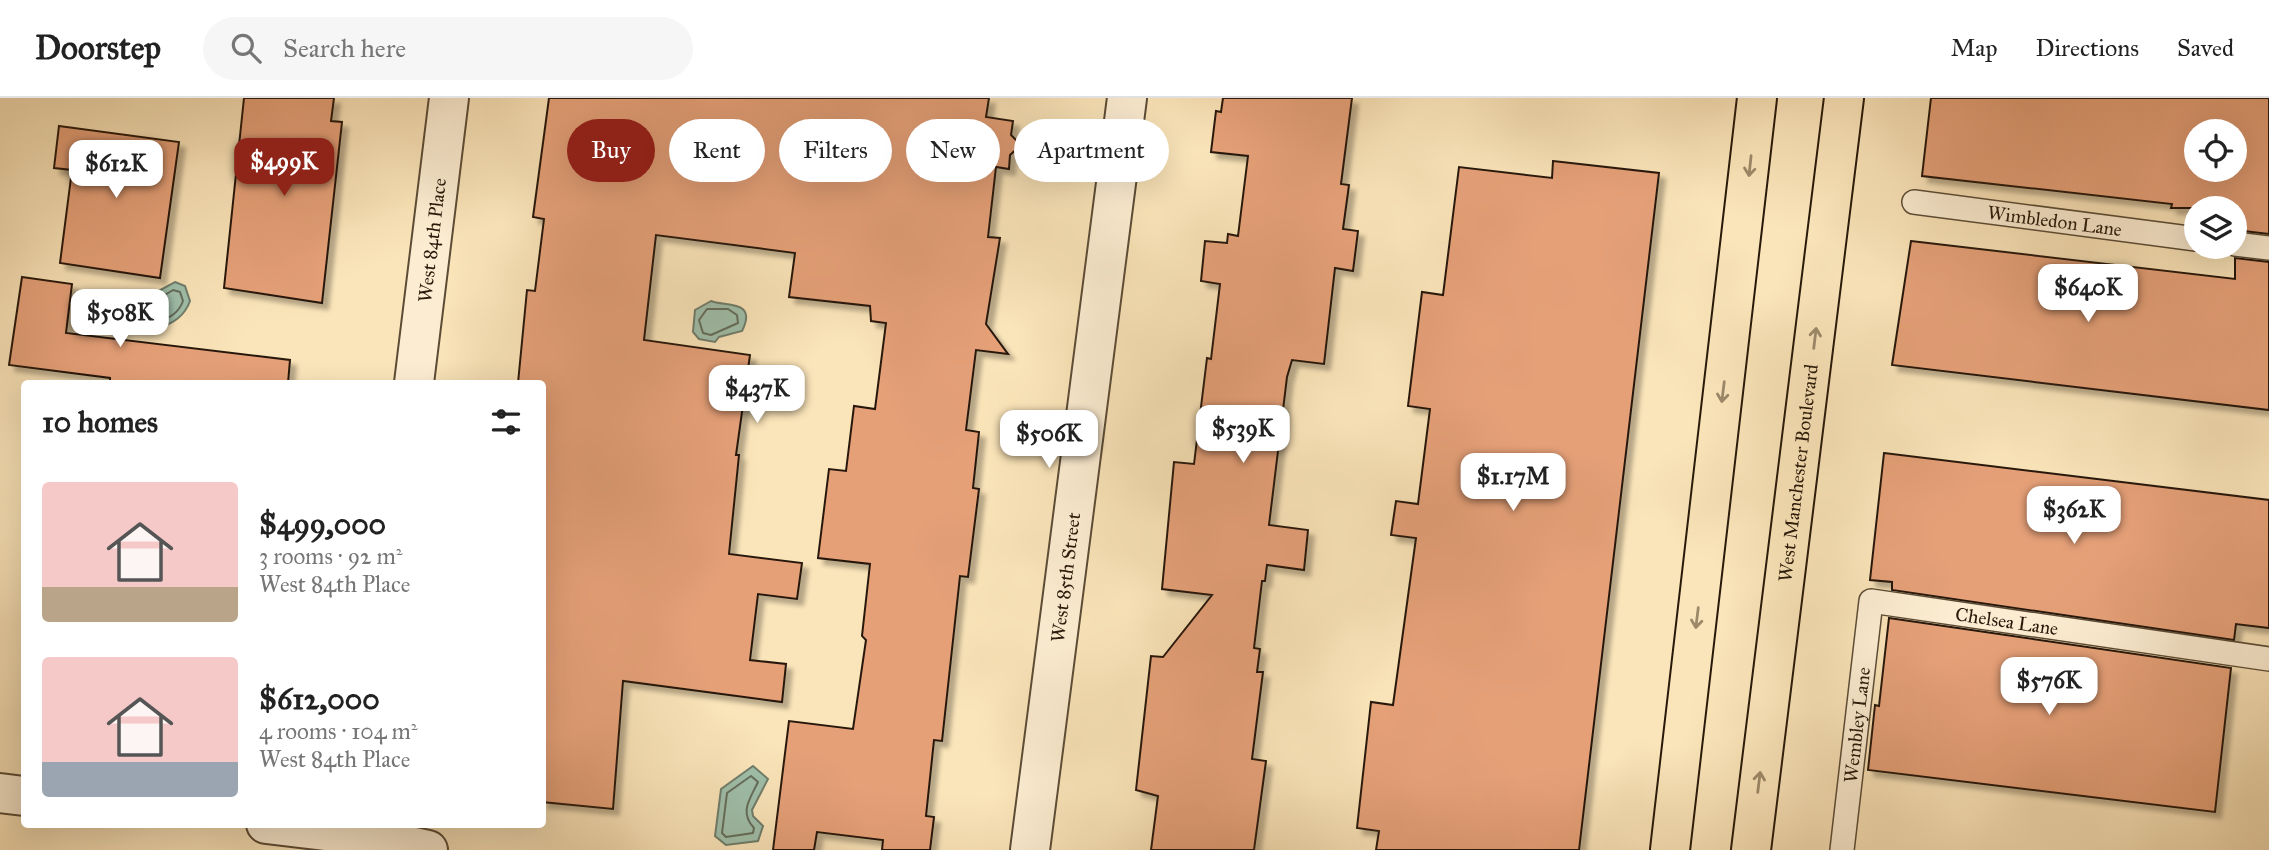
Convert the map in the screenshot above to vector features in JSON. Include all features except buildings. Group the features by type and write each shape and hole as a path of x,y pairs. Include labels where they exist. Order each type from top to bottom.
{"main road":[{"path":"1670,850 1757,98"},
{"name":"West Manchester Boulevard","path":"1751,850 1844,98"}],"street":[{"name":"West 84th Place","path":"414,380 449,98"},
{"name":"West 85th Street","path":"1030,850 1128,98"},
{"path":"0,793 21,796"},
{"path":"329,828 360,830 428,850"}],"lane":[{"name":"Wimbledon Lane","path":"1914,202 2184,237"},
{"path":"2247,245 2269,248"},
{"name":"Chelsea Lane","path":"1871,601 2269,659"},
{"name":"Wembley Lane","path":"1842,850 1871,601"}],"water":[{"path":"175,282 185,286 190,301 178,319 159,327 148,328 128,322 119,315 122,297 129,294 153,294"},
{"path":"711,301 743,309 746,321 742,331 719,337 715,342 699,339 693,332 695,310"},
{"path":"753,766 768,779 752,810 753,816 763,826 758,841 726,845 715,836 721,789"}]}
